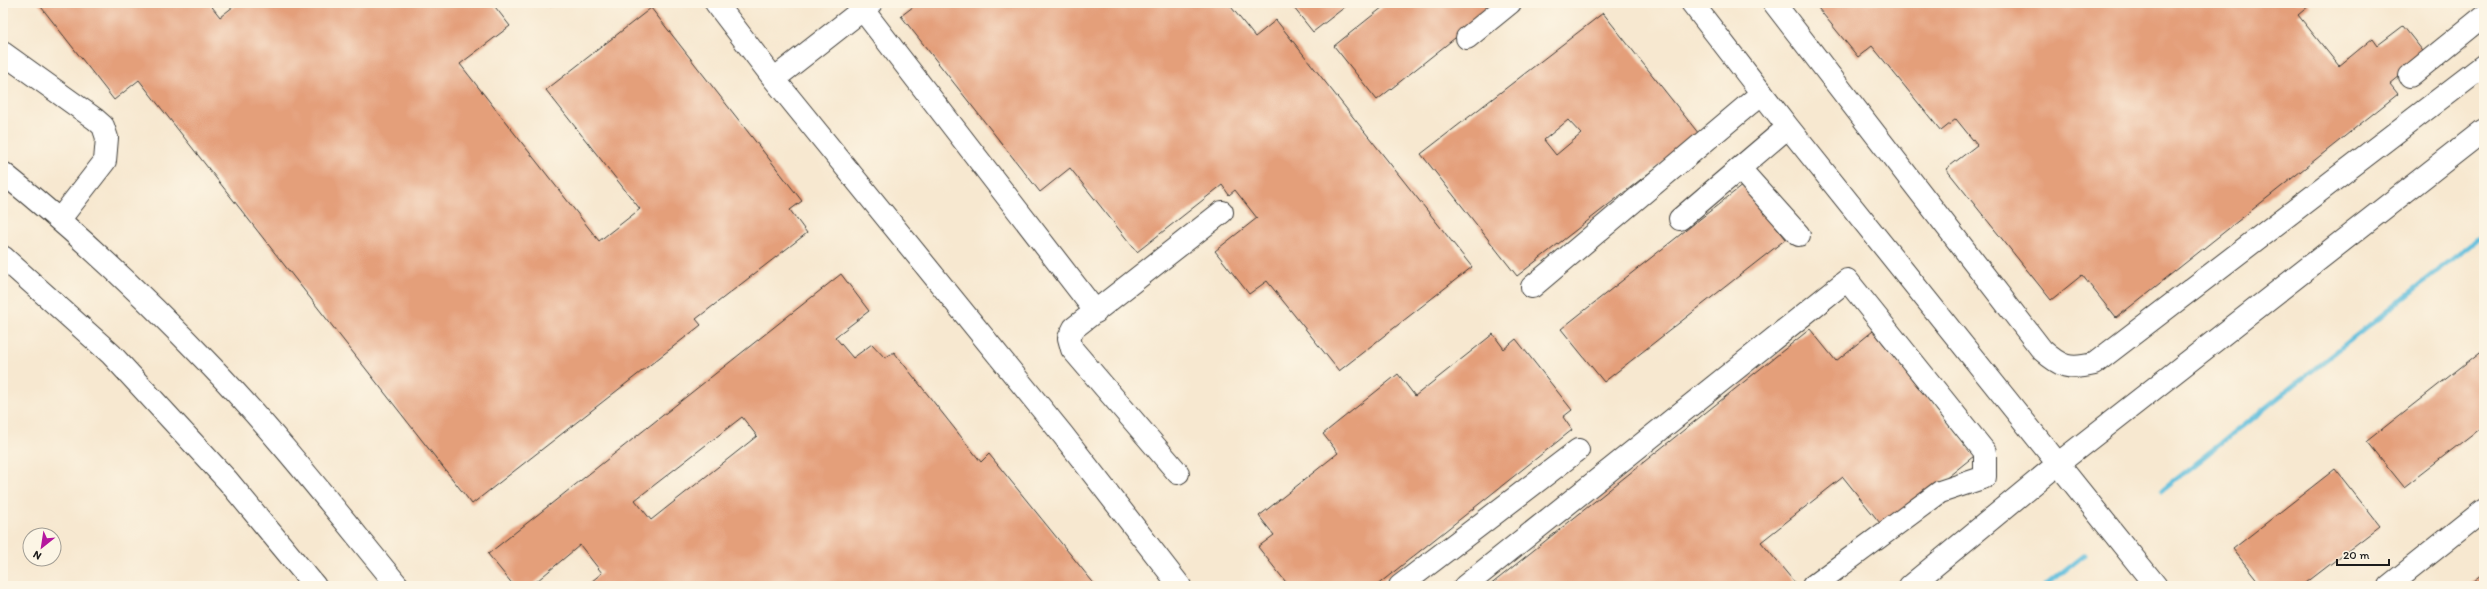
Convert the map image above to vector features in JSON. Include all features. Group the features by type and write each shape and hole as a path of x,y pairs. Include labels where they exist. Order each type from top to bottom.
{"street":[{"path":"716,3 774,79 1063,435 1180,586"},
{"path":"1467,38 1510,3"},
{"path":"1692,3 1788,127 2059,463 2156,586"},
{"path":"1774,3 2042,350 2065,367 2077,368 2094,364 2484,65"},
{"path":"774,79 867,6 1096,312"},
{"path":"2410,76 2484,16"},
{"path":"3,53 103,126 107,138 105,160 60,219"},
{"path":"1532,287 1762,93"},
{"path":"1680,219 1788,127"},
{"path":"1910,586 2059,463 2484,130"},
{"path":"1740,169 1799,235"},
{"path":"3,173 60,219 212,367 320,490 398,586"},
{"path":"1178,473 1072,349 1068,338 1074,328 1222,212"},
{"path":"3,257 111,354 228,481 315,586"},
{"path":"1465,586 1847,280 1985,452 1985,477 1940,492 1813,586"},
{"path":"1400,586 1578,450"},
{"path":"2389,586 2484,510"}],"building":[{"path":"38,3 209,3 220,17 238,3 492,3 510,26 460,64 599,241 640,209 546,90 651,8 802,201 790,210 807,233 696,319 701,325 472,504 139,80 114,100"},
{"path":"547,3 555,3 550,7"},
{"path":"918,3 1228,3 1255,37 1276,20 1472,267 1339,371 1267,281 1249,294 1215,251 1257,218 1235,190 1229,195 1222,185 1137,252 1070,168 1040,192 901,16"},
{"path":"1290,3 1350,3 1313,32"},
{"path":"1388,3 1499,3 1377,100 1334,46"},
{"path":"1814,3 2309,3 2310,5 2298,15 2339,66 2373,38 2378,45 2403,26 2426,55 2390,84 2398,94 2116,318 2082,275 2051,300 1946,169 1977,145 1956,119 1941,131 1872,46 1858,57"},
{"path":"1603,13 1699,134 1517,276 1421,154","holes":["1568,120 1581,134 1556,155 1544,140"]},
{"path":"1743,185 1786,239 1604,382 1561,329"},
{"path":"841,274 869,311 835,337 853,358 872,344 885,358 894,352 981,462 989,454 1096,586 586,586 602,573 580,545 531,586 514,586 488,554","holes":["742,417 757,436 651,520 635,500"]},
{"path":"1810,329 1836,361 1873,331 1974,456 1884,528 1843,477 1761,542 1796,584 1794,586 1489,586"},
{"path":"1493,334 1504,349 1516,339 1572,410 1563,417 1572,430 1376,586 1289,586 1258,547 1274,535 1259,516 1338,453 1323,434 1398,374 1415,396"},
{"path":"2484,349 2484,425 2404,487 2367,441"},
{"path":"2335,469 2380,526 2302,586 2262,586 2233,549"},
{"path":"2484,573 2484,586 2468,586"}],"waterway":[{"path":"2162,490 2484,234"},
{"path":"2045,586 2084,555"}]}
